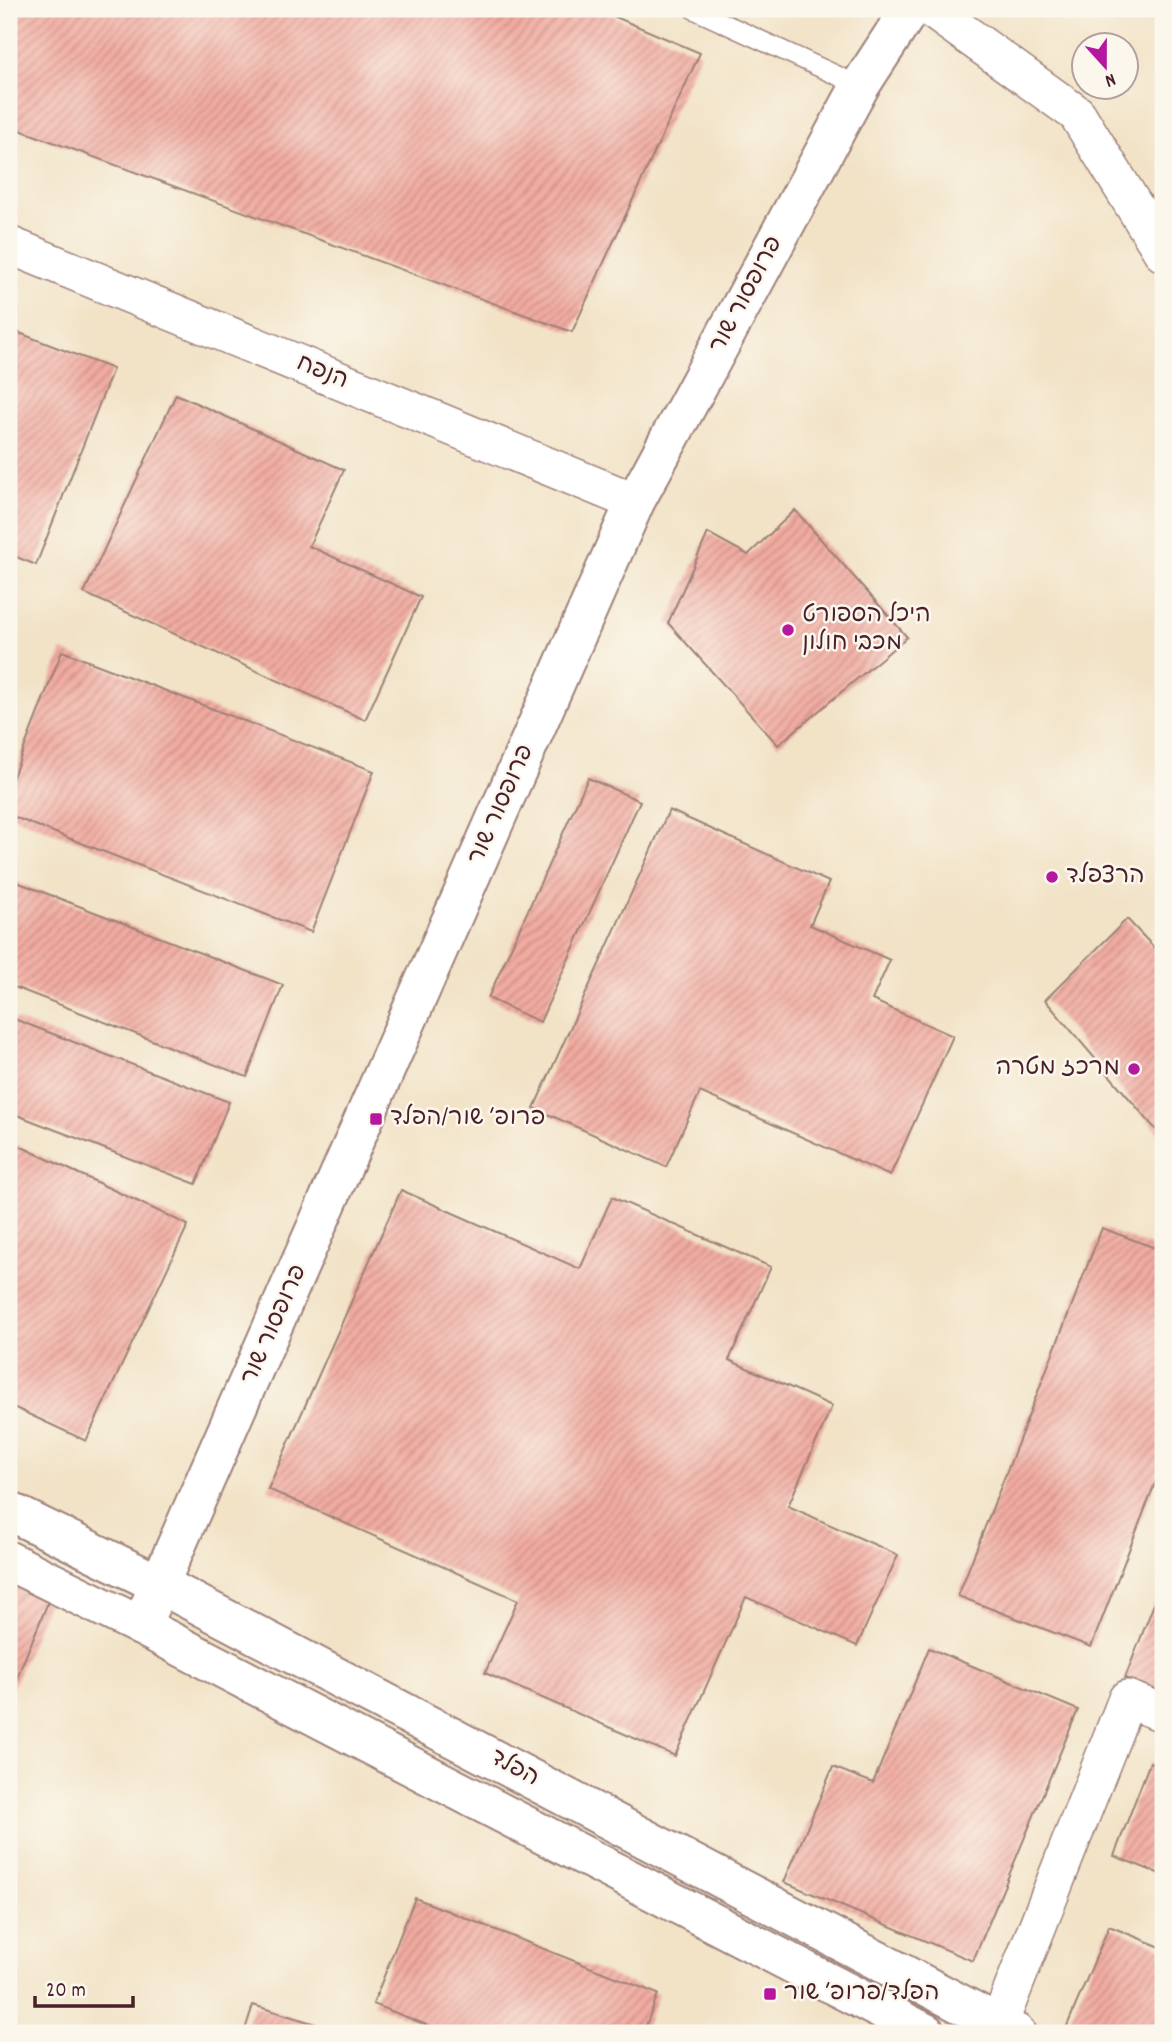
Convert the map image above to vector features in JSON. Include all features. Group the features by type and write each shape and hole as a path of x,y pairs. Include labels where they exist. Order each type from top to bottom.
{"street":[{"name":"פרופסור שור","path":"141,1626 162,1585 635,502 860,86 910,9"},
{"path":"931,9 1077,114 1163,253"},
{"name":"הנפח","path":"9,245 635,502"},
{"name":"הפלד","path":"9,1511 162,1585 1008,2029"},
{"name":"הפלד","path":"9,1561 141,1626 926,2033"},
{"path":"1008,2029 1127,1699 1163,1713"}],"lane":[{"path":"692,9 725,15 860,86"}],"building":[{"path":"9,9 597,9 700,53 572,332 9,126"},
{"path":"9,329 113,369 36,565 9,554"},
{"path":"176,394 344,470 309,546 421,597 365,720 84,593"},
{"name":"היכל הספורט מכבי חולון","path":"795,510 907,637 778,745 668,623 708,533 748,555"},
{"path":"62,651 374,771 311,932 9,815 9,787"},
{"path":"588,778 640,801 540,1022 488,998"},
{"path":"669,810 829,882 810,925 890,960 872,1000 953,1036 890,1176 700,1092 666,1167 534,1108"},
{"path":"9,879 283,985 247,1077 9,985"},
{"name":"מרכז מטרה","path":"1127,919 1163,957 1163,1138 1045,1000"},
{"path":"9,1017 229,1102 196,1184 9,1112"},
{"path":"9,1141 188,1225 86,1441 9,1405"},
{"path":"401,1190 580,1269 612,1197 771,1267 729,1360 832,1406 788,1506 898,1555 857,1646 746,1597 675,1756 485,1673 518,1600 268,1489"},
{"path":"1102,1228 1163,1251 1163,1463 1091,1647 958,1596"},
{"path":"9,1577 51,1595 13,1687 9,1686"},
{"path":"1163,1581 1163,1693 1125,1678"},
{"path":"929,1648 1078,1710 973,1961 784,1882 833,1767 873,1783"},
{"path":"1150,1762 1163,1767 1163,1875 1114,1856"},
{"path":"415,1898 658,1994 643,2033 447,2033 373,2004"},
{"path":"1109,1926 1163,1948 1163,2033 1064,2033"},
{"path":"253,2005 345,2033 244,2033"}],"place":[{"name":"היכל הספורט מכבי חולון","path":"788,630"},
{"name":"הרצפלד","path":"1052,877"},
{"name":"מרכז מטרה","path":"1134,1069"},
{"name":"פרופ׳ שור/הפלד","path":"376,1119"},
{"name":"הפלד/פרופ׳ שור","path":"770,1994"}]}
